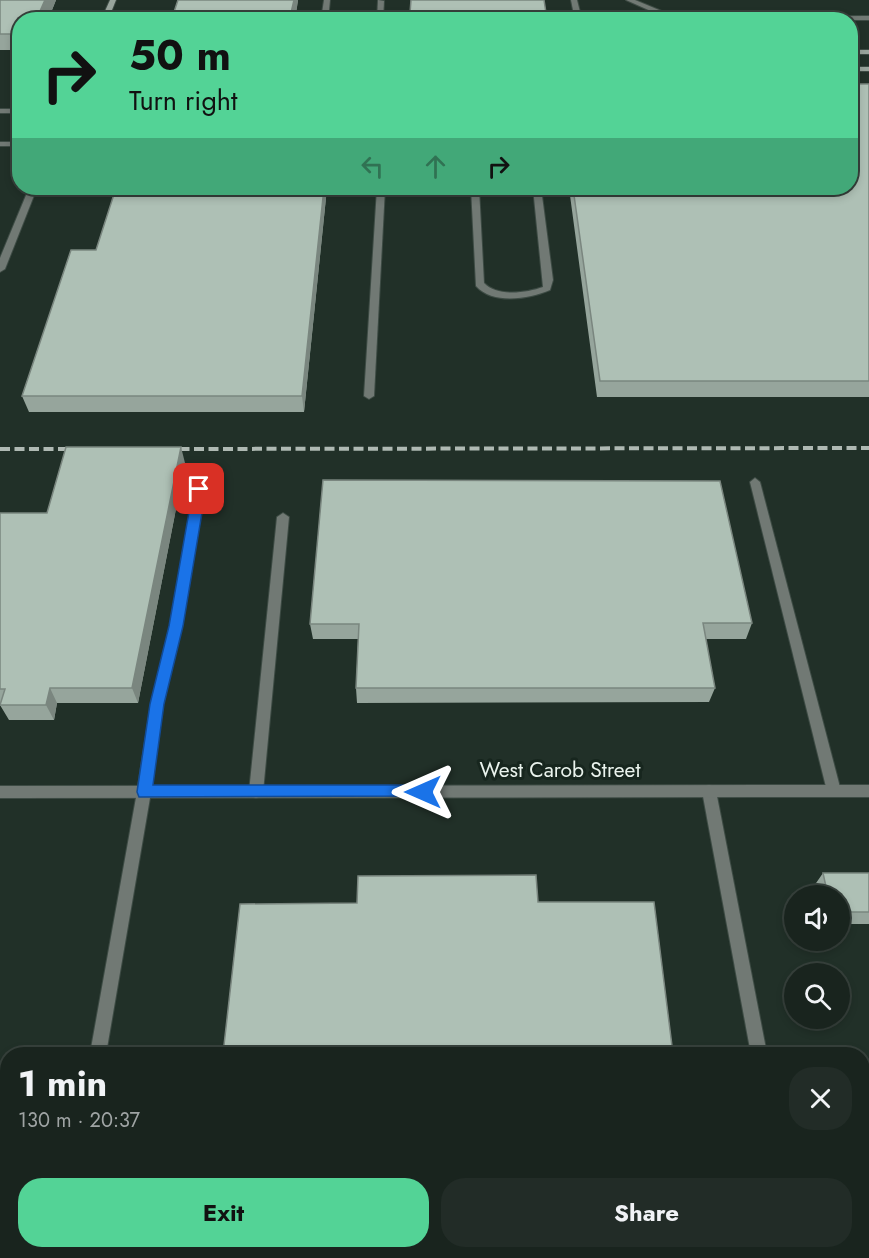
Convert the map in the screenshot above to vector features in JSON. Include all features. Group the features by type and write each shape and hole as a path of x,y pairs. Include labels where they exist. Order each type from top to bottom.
{"street":[{"path":"628,0 660,12"},
{"path":"0,268 5,245 30,195"},
{"path":"369,396 381,195"},
{"path":"475,195 479,284 482,290 489,294 540,292 546,288 538,195"},
{"path":"755,482 834,791"},
{"path":"99,1047 157,704 176,626 199,489"},
{"path":"256,792 283,517"},
{"path":"709,791 758,1047"},
{"name":"West Carob Street","path":"0,792 869,791"}],"building":[{"path":"0,0 45,0 40,12 12,12 12,34 0,34"},
{"path":"178,0 294,0 291,12 174,12"},
{"path":"411,0 544,0 546,12 410,12"},
{"path":"858,84 869,84 869,381 600,381 574,195 858,195"},
{"path":"114,195 323,195 302,396 22,396 71,250 96,250"},
{"path":"66,447 181,447 132,688 50,688 46,705 0,705 5,689 0,689 0,513 47,513"},
{"path":"323,480 720,481 752,623 703,623 715,688 356,688 359,624 310,624"},
{"path":"823,873 869,873 869,912 850,912 850,885 826,885"},
{"path":"536,875 538,902 654,902 672,1047 224,1047 240,904 357,903 358,876"}],"railway":[{"path":"165,449 869,448"},
{"path":"0,449 81,449"}],"route":[{"path":"199,489 176,626 157,704 144,792 423,792"}]}
